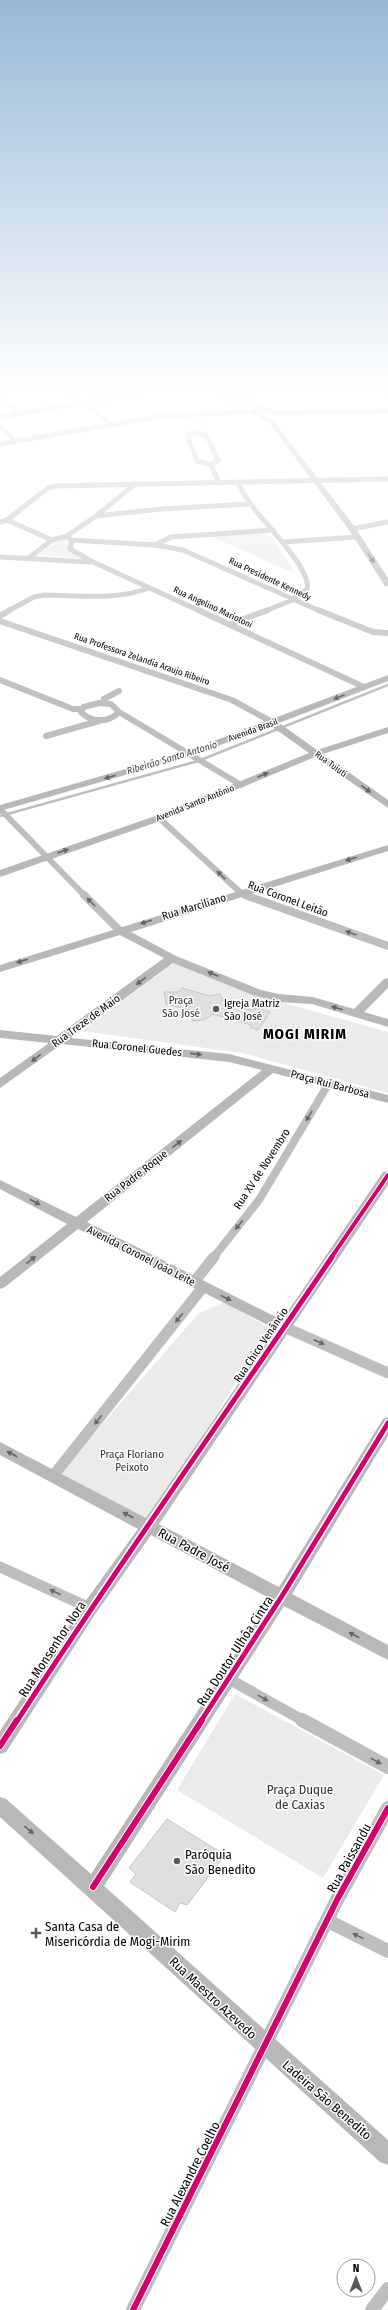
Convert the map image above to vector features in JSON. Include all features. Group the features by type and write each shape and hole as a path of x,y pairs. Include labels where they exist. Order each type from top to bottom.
{"street":[{"path":"0,522 7,520 39,496"},
{"path":"30,557 52,540 66,536 96,516 121,496"},
{"path":"230,624 293,599 305,591 308,586 308,580 283,542 250,504 245,496"},
{"path":"327,496 352,529 388,584"},
{"path":"96,516 161,509 250,504"},
{"path":"7,520 52,540"},
{"path":"352,529 388,522"},
{"path":"155,545 162,540 176,537 273,530"},
{"name":"Rua Angelino Mariotoni","path":"66,536 72,540 70,549 93,562 364,687"},
{"path":"283,542 357,537"},
{"name":"Rua Presidente Kennedy","path":"72,540 169,546 189,552 361,629 388,633"},
{"path":"0,561 10,556"},
{"path":"0,557 30,557 93,562"},
{"path":"0,616 30,600 44,595 114,598 136,594 149,588"},
{"name":"Rua Professora Zelandia Araujo Ribeiro","path":"0,621 232,700 276,724"},
{"name":"Avenida Brasil","path":"3,812 191,756 276,724 388,678"},
{"path":"0,680 73,709 82,710 88,705 105,703 115,706 119,712 205,765 241,785"},
{"path":"105,703 104,699 119,691"},
{"path":"82,710 81,712 85,717 102,720"},
{"path":"46,736 113,717 119,712"},
{"name":"Rua Tuiuti","path":"276,724 388,805"},
{"name":"Avenida Santo Antônio","path":"0,874 159,818 316,753 387,731"},
{"path":"3,812 119,930 172,958 257,993 279,998 313,1001 388,1023"},
{"name":"Rua Coronel Leitão","path":"159,818 241,893 388,946"},
{"name":"Rua Marciliano","path":"0,968 388,848"},
{"name":"Rua Treze de Maio","path":"0,1084 172,958"},
{"path":"357,1013 388,981"},
{"name":"Rua Coronel Guedes","path":"0,1034 229,1058 272,1068"},
{"name":"Praça Rui Barbosa","path":"272,1068 388,1099"},
{"name":"Rua Padre Roque","path":"0,1284 272,1068"},
{"name":"Rua XV de Novembro","path":"198,1285 259,1200 329,1083"},
{"name":"Rua Chico Venâncio","path":"150,1526 284,1326 388,1175"},
{"name":"Avenida Coronel João Leite","path":"0,1184 76,1224 284,1326"},
{"path":"53,1476 198,1285"},
{"path":"284,1326 388,1373"},
{"name":"Rua Doutor Ulhôa Cintra","path":"93,1887 282,1596 388,1424"},
{"name":"Rua Padre José","path":"0,1448 388,1653"},
{"name":"Rua Monsenhor Nora","path":"0,1746 90,1608 150,1526"},
{"path":"0,1567 90,1608"},
{"path":"229,1679 388,1767"},
{"name":"Rua Maestro Azevedo","path":"0,1805 93,1887 266,2046"},
{"name":"Rua Paissandu","path":"266,2046 328,1921 388,1808"},
{"path":"328,1921 388,1951"},
{"name":"Ladeira São Benedito","path":"266,2046 388,2154"},
{"name":"Rua Alexandre Coelho","path":"133,2310 266,2046"},
{"path":"372,2310 388,2289"}],"green space":[{"path":"263,533 272,537 296,574 210,536"},
{"path":"59,540 70,540 67,551 77,556 77,558 41,555 40,553"},
{"name":"Praça São José","path":"174,963 274,1000 388,1032 388,1093 242,1053 82,1031"},
{"name":"Praça Floriano Peixoto","path":"224,1302 270,1328 149,1521 58,1475 198,1314"},
{"name":"Praça Duque de Caxias","path":"235,1694 384,1775 323,1878 177,1790"}],"building":[{"name":"Igreja Matriz São José","path":"182,988 210,996 220,994 223,1001 251,1010 256,1008 270,1012 258,1030 251,1028 251,1025 213,1014 204,1020 192,1021 193,1011 166,1004 164,992 178,992"},
{"name":"Paróquia São Benedito","path":"167,1819 225,1855 187,1905 180,1903 175,1912 130,1882 136,1874 129,1868"}],"waterway":[{"name":"Ribeirão Santo Antonio","path":"0,816 198,761 388,685"}],"cycle path":[{"path":"0,1746 90,1608 149,1526 388,1175"},
{"path":"93,1887 282,1596 388,1423"},
{"path":"133,2310 338,1898 388,1808"}],"place":[{"name":"Igreja Matriz São José","path":"216,1009"},
{"name":"Paróquia São Benedito","path":"177,1861"},
{"name":"Santa Casa de Misericórdia de Mogi-Mirim","path":"36,1933"}],"district":[{"name":"MOGI MIRIM","path":"305,1034"}]}
